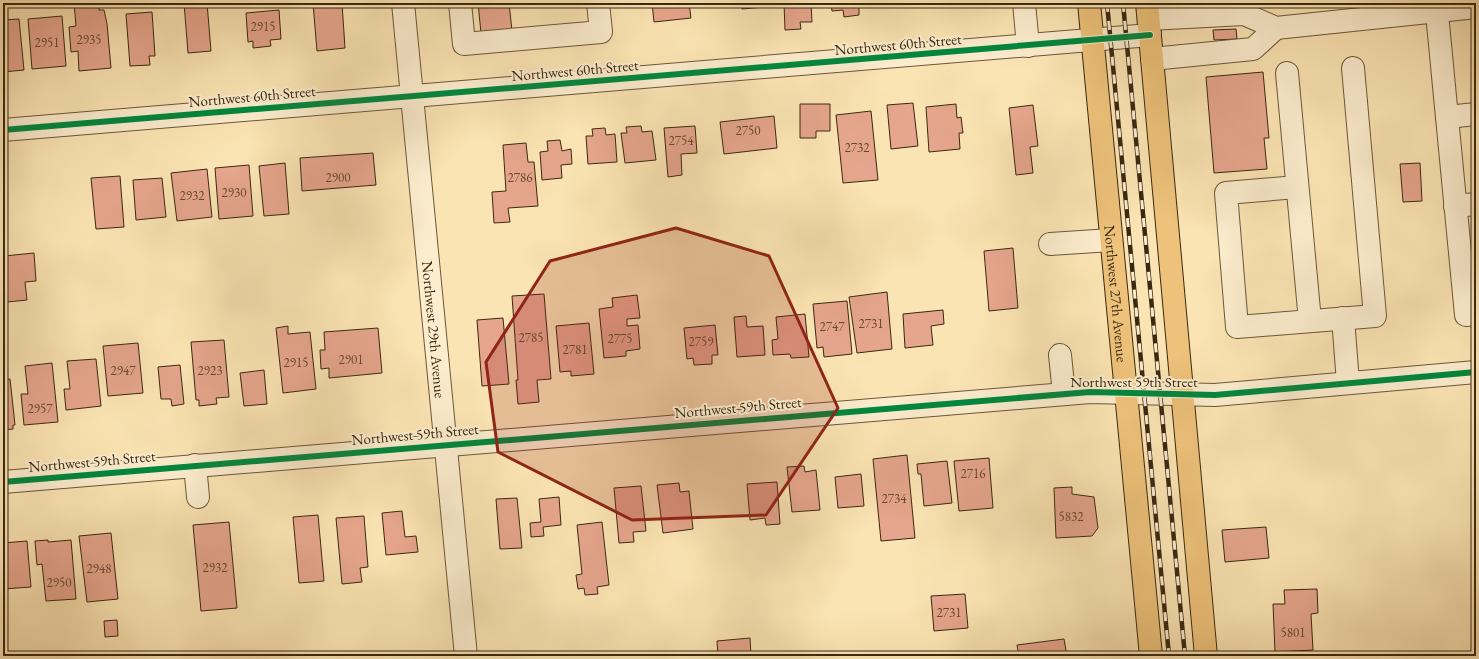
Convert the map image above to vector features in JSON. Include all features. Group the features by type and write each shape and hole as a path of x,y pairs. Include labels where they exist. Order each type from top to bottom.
{"main road":[{"name":"Northwest 27th Avenue","path":"1089,3 1124,393 1150,656"},
{"path":"1149,19 1206,656"}],"street":[{"name":"Northwest 29th Avenue","path":"403,3 466,656"},
{"path":"460,3 464,44 601,32 598,3"},
{"path":"1024,3 1028,46"},
{"path":"1152,59 1253,49 1276,28 1436,7 1476,8"},
{"path":"1436,7 1447,117 1466,205 1466,315 1476,314"},
{"name":"Northwest 60th Street","path":"3,130 1093,41 1149,19 1244,14 1276,28"},
{"path":"1297,186 1226,193 1237,327 1375,316 1353,68"},
{"path":"1287,73 1310,321"},
{"path":"1447,117 1476,114"},
{"path":"1050,244 1111,240"},
{"path":"1343,318 1348,383"},
{"path":"1060,355 1064,394"},
{"name":"Northwest 59th Street","path":"3,482 446,444 1090,392 1215,395 1476,372"},
{"path":"195,465 198,497"}],"highlighted area":[{"path":"676,228 769,256 838,408 766,515 632,520 498,452 486,362 550,261"}],"building":[{"path":"74,3 99,3 99,10 104,10 107,24 111,68 79,71 78,51 71,52 69,27 76,26"},
{"path":"184,3 207,3 211,51 188,53"},
{"path":"313,3 342,3 345,48 317,51"},
{"path":"478,3 509,3 512,31 481,33"},
{"path":"652,3 689,3 691,18 654,22"},
{"path":"741,3 774,3 774,6 742,9"},
{"path":"784,3 811,3 812,22 800,22 801,29 785,30"},
{"path":"831,3 859,3 859,15 844,17 843,10 832,11"},
{"path":"279,10 281,39 270,40 271,46 253,48 253,41 248,42 246,13"},
{"path":"152,12 155,56 149,56 150,65 130,66 126,14"},
{"path":"62,16 66,66 32,69 28,19"},
{"path":"19,19 24,70 3,72 3,20"},
{"path":"1236,29 1237,39 1214,40 1213,30"},
{"path":"1263,72 1269,138 1264,138 1267,169 1214,173 1206,77"},
{"path":"913,103 918,146 891,149 887,105"},
{"path":"800,104 830,104 830,131 816,131 816,138 800,138"},
{"path":"956,104 957,118 961,117 963,133 959,133 960,149 929,152 926,107"},
{"path":"1033,105 1038,146 1030,147 1033,173 1016,175 1009,108"},
{"path":"871,111 878,180 843,183 836,115"},
{"path":"774,116 777,148 724,154 720,122"},
{"path":"641,126 642,132 652,131 656,160 625,163 621,133 627,133 626,127"},
{"path":"695,126 697,153 681,154 682,175 668,177 664,128"},
{"path":"605,128 606,135 615,134 617,162 588,164 586,136 593,136 592,129"},
{"path":"560,140 562,151 571,149 572,164 561,165 562,178 542,180 540,152 548,151 547,141"},
{"path":"526,143 528,162 534,162 538,206 508,208 510,222 494,223 492,192 506,191 503,145"},
{"path":"373,153 376,185 302,191 300,158"},
{"path":"285,163 289,214 264,216 259,166"},
{"path":"1420,163 1422,201 1403,202 1400,164"},
{"path":"249,165 253,216 219,219 215,168"},
{"path":"207,169 212,217 177,221 171,173"},
{"path":"120,176 124,227 96,229 91,178"},
{"path":"162,178 166,217 136,220 133,180"},
{"path":"1013,248 1018,308 989,311 984,251"},
{"path":"34,253 36,281 25,282 27,300 7,302 4,256"},
{"path":"887,292 892,349 857,353 849,297"},
{"path":"544,294 551,379 537,380 539,402 518,404 516,380 518,380 512,296"},
{"path":"637,295 640,318 627,319 627,326 638,325 640,349 626,351 626,356 604,358 599,309 613,307 612,298"},
{"path":"847,301 852,354 824,357 823,347 817,348 813,304"},
{"path":"943,310 944,324 931,326 933,345 905,348 903,314"},
{"path":"805,314 809,357 791,358 790,354 773,355 772,340 778,339 776,317"},
{"path":"746,316 747,327 763,326 765,355 737,357 734,317"},
{"path":"503,318 509,384 482,386 477,320"},
{"path":"589,323 594,374 571,376 571,371 560,372 556,326"},
{"path":"715,325 718,355 712,355 712,364 694,365 693,358 687,359 684,328"},
{"path":"288,326 288,334 310,332 316,389 283,393 276,328"},
{"path":"378,328 382,373 329,378 329,368 321,369 320,350 325,350 324,332"},
{"path":"224,340 229,397 216,398 217,404 199,406 199,400 196,400 191,342"},
{"path":"138,343 143,393 108,396 103,346"},
{"path":"96,359 101,406 66,410 64,389 70,389 67,361"},
{"path":"52,363 58,422 24,425 21,394 28,394 25,366"},
{"path":"180,365 184,404 172,406 171,399 161,399 158,367"},
{"path":"264,370 267,404 244,406 240,373"},
{"path":"10,379 15,425 13,425 13,429 3,430 3,380"},
{"path":"907,455 915,538 881,541 873,459"},
{"path":"989,458 993,508 959,511 954,461"},
{"path":"947,461 952,503 924,506 921,474 918,474 917,464"},
{"path":"804,466 805,472 816,470 820,510 792,512 787,467"},
{"path":"861,474 864,506 838,508 835,477"},
{"path":"777,482 780,524 766,525 765,518 750,520 747,484"},
{"path":"679,483 680,492 689,491 693,529 663,533 657,485"},
{"path":"641,486 646,531 633,532 634,542 619,543 614,488"},
{"path":"1072,487 1072,494 1094,497 1098,528 1092,536 1056,538 1054,488"},
{"path":"559,497 561,525 543,527 544,536 531,537 530,523 541,522 539,499"},
{"path":"517,498 522,548 500,549 496,499"},
{"path":"402,511 405,537 416,536 418,552 386,555 382,513"},
{"path":"318,515 324,581 299,583 293,517"},
{"path":"364,516 368,567 360,568 362,582 342,584 336,518"},
{"path":"229,522 237,608 201,611 193,525"},
{"path":"602,522 609,585 597,587 598,594 585,595 584,588 578,589 576,575 582,574 577,525"},
{"path":"1266,527 1269,558 1225,562 1222,530"},
{"path":"111,533 118,599 87,602 79,536"},
{"path":"48,540 48,542 71,540 76,599 46,601 42,564 37,565 35,541"},
{"path":"27,541 31,587 3,589 3,543"},
{"path":"1317,589 1318,613 1311,614 1313,650 1275,652 1273,604 1285,604 1284,590"},
{"path":"965,594 968,628 934,631 931,596"},
{"path":"117,620 118,636 105,637 104,621"},
{"path":"750,638 751,656 718,656 717,641"},
{"path":"1064,639 1067,656 1019,656 1017,645"},
{"path":"707,654 707,656 678,656"}],"railway":[{"path":"1107,3 1169,656"},
{"path":"1123,3 1185,656"}],"cycle path":[{"path":"3,130 1150,35"},
{"path":"3,482 1090,392 1215,395 1476,372"}]}
